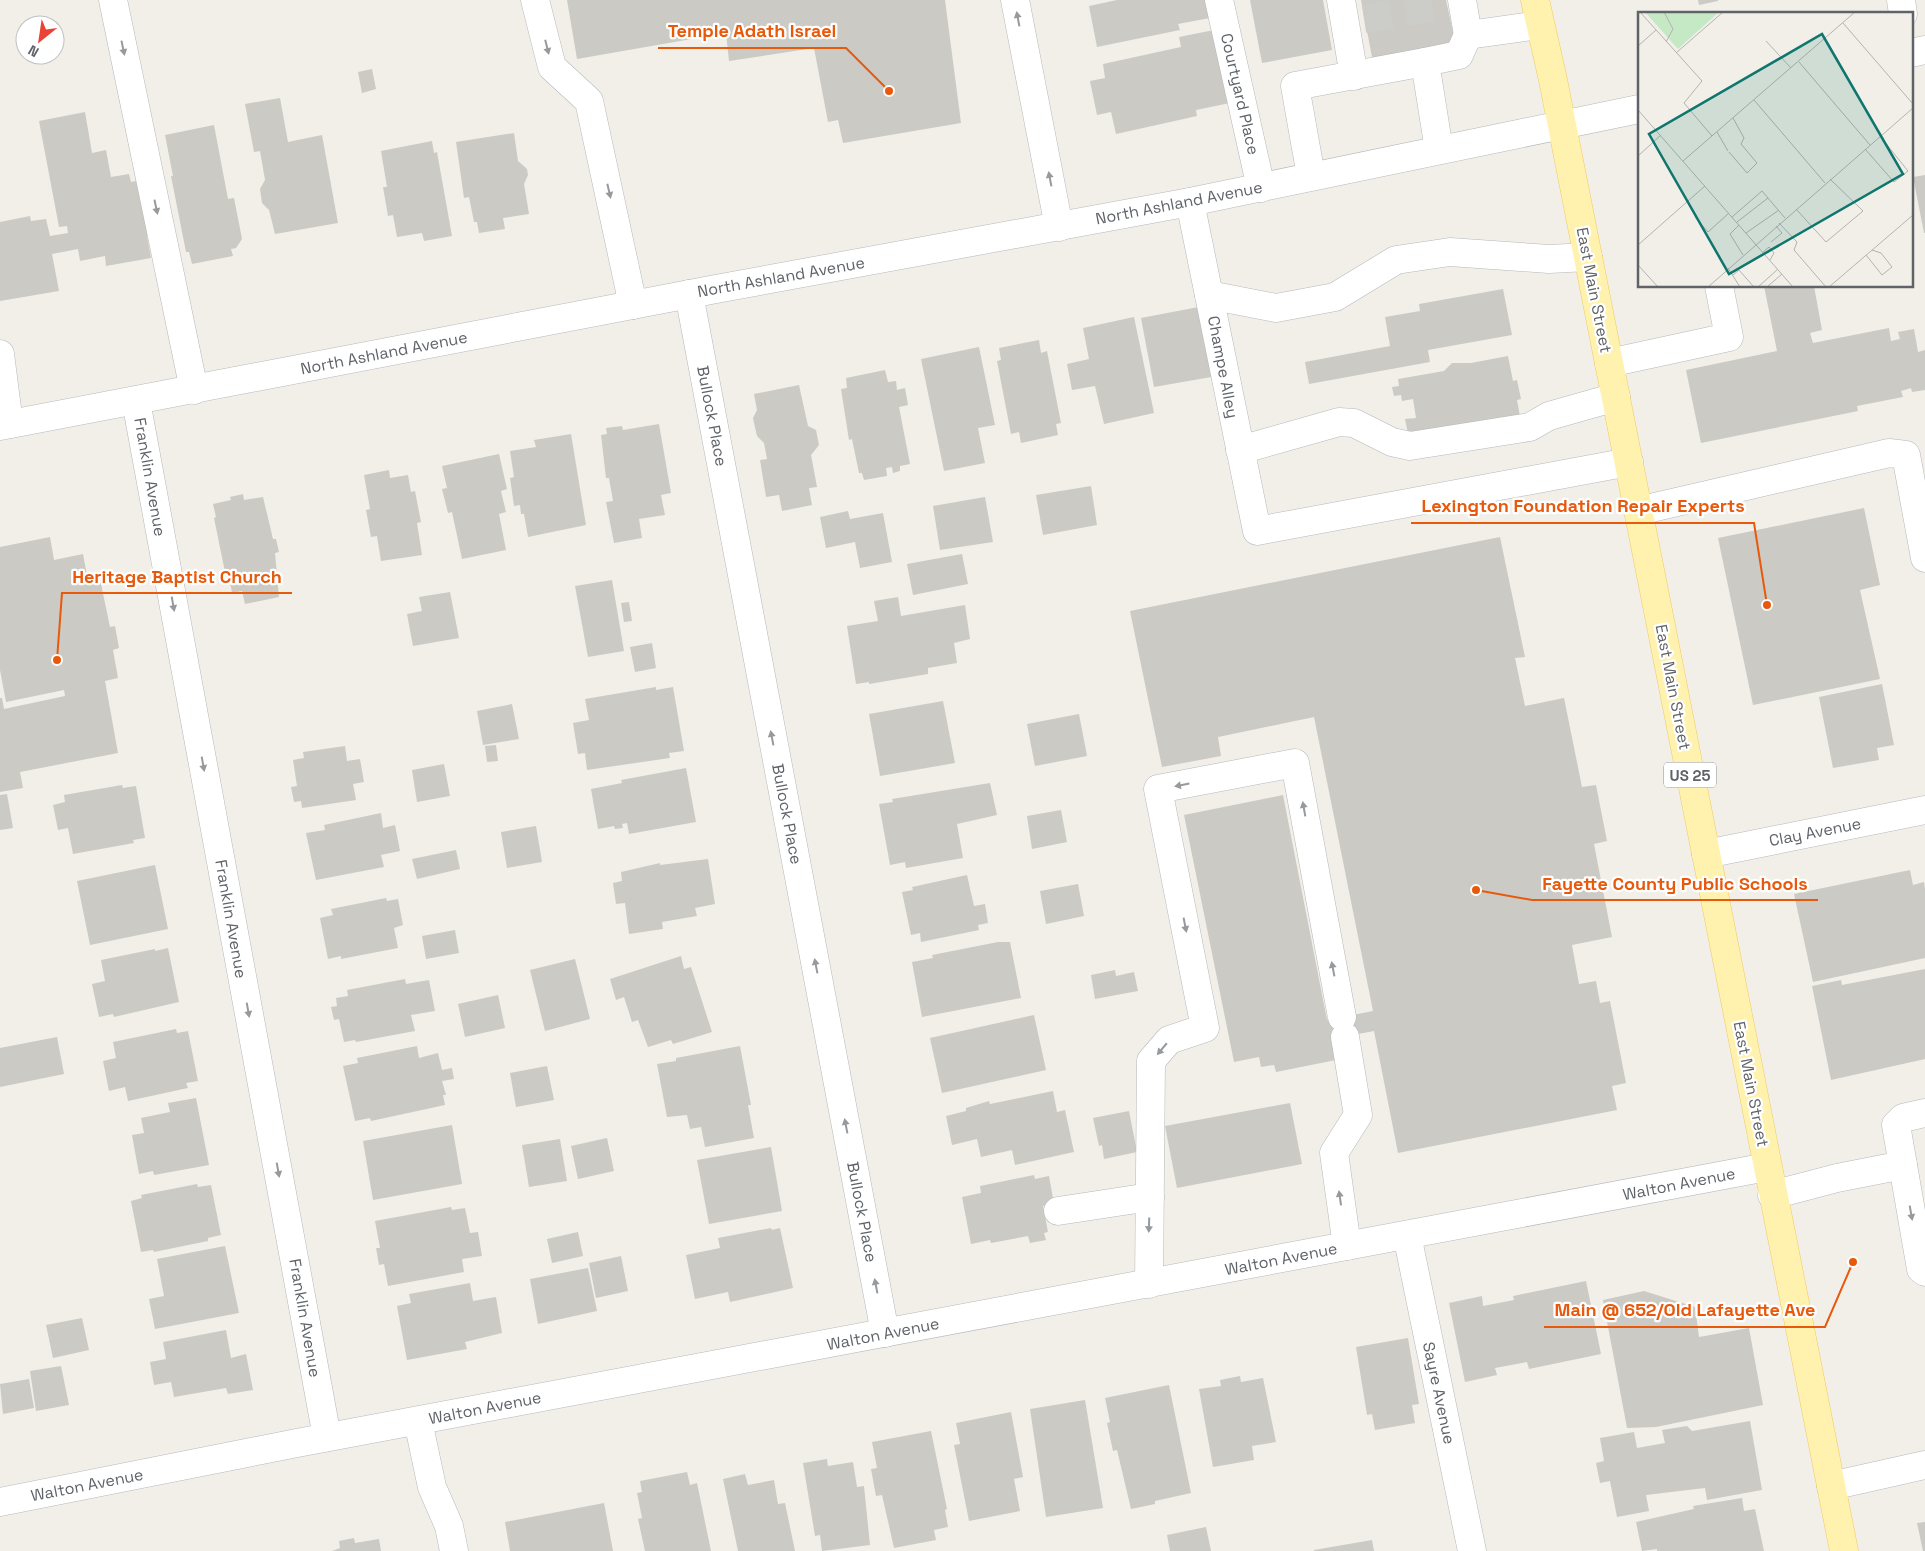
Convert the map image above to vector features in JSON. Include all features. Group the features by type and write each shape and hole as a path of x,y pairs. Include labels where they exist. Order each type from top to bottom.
{"main road":[{"name":"East Main Street","path":"1537,12 1562,125 1772,1195 1844,1551"}],"street":[{"path":"113,0 194,390"},
{"path":"535,0 552,67 589,101 633,305"},
{"path":"1014,0 1059,227"},
{"name":"Courtyard Place","path":"1220,0 1261,188"},
{"path":"1311,176 1295,86 1459,55 1468,35 1457,3"},
{"path":"1468,35 1537,12"},
{"path":"1350,14 1354,76"},
{"path":"1912,53 1925,50"},
{"path":"1426,62 1439,150"},
{"name":"North Ashland Avenue","path":"5,425 689,294 1190,202 1638,109"},
{"name":"Champe Alley","path":"1190,202 1257,531 1629,462"},
{"path":"1209,295 1276,308 1336,297 1396,260 1450,252 1549,259 1588,256"},
{"path":"1609,363 1729,337 1719,288"},
{"name":"Bullock Place","path":"689,294 885,1334"},
{"path":"0,354 5,425"},
{"path":"1240,450 1339,422 1354,423 1392,442 1410,446 1530,427 1549,416 1616,397"},
{"name":"Franklin Avenue","path":"136,401 327,1437"},
{"path":"1638,512 1889,453 1906,455 1925,558"},
{"path":"1149,1284 1151,1061 1169,1040 1205,1028 1158,789 1295,763 1344,1027 1358,1115 1334,1153 1347,1246"},
{"name":"Clay Avenue","path":"1706,854 1925,810"},
{"path":"1925,1114 1903,1118 1896,1125 1922,1269 1925,1272"},
{"path":"1772,1195 1837,1178 1903,1165"},
{"name":"Walton Avenue","path":"0,1502 327,1437 885,1334 1767,1167"},
{"path":"1058,1211 1150,1197"},
{"name":"Sayre Avenue","path":"1407,1235 1472,1551"},
{"path":"418,1421 432,1487 449,1526 454,1551"},
{"path":"1831,1486 1925,1465"}],"building":[{"path":"567,0 945,0 961,123 843,143 838,120 828,122 814,48 729,61 726,33 577,59"},
{"path":"1117,0 1206,0 1210,18 1178,24 1180,30 1097,47 1089,6"},
{"path":"1250,0 1323,0 1332,50 1262,63"},
{"path":"1361,0 1446,0 1456,46 1373,62"},
{"path":"1698,0 1718,0 1718,1 1699,5"},
{"path":"1214,30 1230,103 1196,110 1197,116 1116,134 1111,112 1097,115 1090,81 1105,78 1103,64 1181,47 1179,37"},
{"path":"372,69 376,89 362,93 358,72"},
{"path":"280,98 288,142 322,135 338,223 275,234 269,210 262,203 260,189 265,180 260,151 254,152 245,104"},
{"path":"85,112 92,153 106,150 111,177 129,174 131,182 136,181 141,203 146,202 153,235 147,236 151,258 106,266 105,256 80,261 78,249 52,254 59,291 0,301 0,222 30,216 31,221 46,219 50,236 68,233 67,226 59,227 39,121"},
{"path":"214,125 228,199 234,198 242,239 236,248 231,249 233,256 192,264 189,252 186,252 165,135"},
{"path":"514,133 518,161 527,169 528,175 524,184 529,214 503,218 505,229 479,233 477,222 474,222 469,197 464,198 456,142"},
{"path":"432,141 434,153 437,152 452,236 424,241 422,233 397,237 393,215 388,216 383,187 387,187 381,151"},
{"path":"1925,175 1925,233 1924,233 1913,177"},
{"path":"1764,288 1814,288 1822,330 1810,333 1813,343 1889,328 1891,341 1900,339 1898,332 1914,329 1918,352 1925,350 1925,390 1912,392 1911,388 1901,391 1903,397 1857,406 1858,411 1701,443 1686,370 1777,351"},
{"path":"1503,289 1512,335 1428,350 1430,362 1309,384 1305,362 1390,346 1385,317 1420,311 1419,304"},
{"path":"1204,306 1217,376 1154,387 1141,318"},
{"path":"1134,317 1154,413 1104,424 1095,386 1072,390 1067,364 1089,359 1083,328"},
{"path":"1039,340 1041,353 1047,351 1061,423 1056,424 1058,435 1021,443 1019,432 1011,434 997,361 1001,360 999,348"},
{"path":"979,347 995,425 978,428 985,463 944,471 921,359"},
{"path":"1508,356 1513,381 1517,380 1521,399 1517,400 1520,416 1408,434 1405,419 1416,418 1413,399 1402,401 1401,395 1394,396 1392,387 1399,386 1398,379 1444,371 1452,363 1471,363"},
{"path":"885,370 888,382 896,381 897,390 905,388 908,405 899,407 910,464 900,466 900,471 893,473 892,467 886,468 887,476 864,480 862,473 859,473 852,439 849,440 841,389 847,388 846,378"},
{"path":"799,385 808,426 816,430 819,445 811,455 817,487 809,488 812,505 782,511 779,495 766,497 760,460 767,459 764,443 757,436 753,418 757,410 754,394"},
{"path":"659,424 671,493 661,495 665,515 639,519 642,538 614,543 606,502 613,501 609,478 606,478 601,435 607,434 606,428 622,426 623,430"},
{"path":"571,434 586,525 528,537 524,514 521,514 520,505 514,506 510,478 514,477 510,451 536,447 534,440"},
{"path":"499,454 507,489 501,491 506,512 499,514 506,550 462,559 452,512 448,513 442,489 447,488 442,466"},
{"path":"389,470 390,478 408,475 411,492 415,491 421,522 417,523 422,555 381,561 377,536 371,537 366,510 370,509 364,475"},
{"path":"1091,486 1097,525 1043,535 1036,495"},
{"path":"243,494 244,500 263,497 273,539 276,539 279,552 275,553 279,597 245,604 242,591 232,593 229,576 226,577 213,504 231,500 230,497"},
{"path":"985,497 993,542 940,550 933,506"},
{"path":"1864,508 1880,585 1860,590 1880,679 1753,705 1718,538"},
{"path":"848,511 850,519 883,513 892,562 860,568 855,542 826,548 820,517"},
{"path":"50,537 54,560 83,554 88,581 100,579 110,627 115,626 119,648 113,650 118,678 105,681 118,753 20,772 23,788 0,792 0,698 2,698 4,709 65,696 64,690 6,702 0,670 0,547"},
{"path":"1500,537 1525,657 1515,658 1525,706 1564,698 1582,787 1596,785 1607,841 1594,844 1612,937 1572,945 1579,984 1596,981 1600,1003 1610,1001 1626,1083 1612,1086 1617,1110 1398,1153 1374,1031 1332,1039 1336,1060 1276,1072 1274,1065 1261,1067 1259,1057 1234,1062 1184,815 1283,795 1327,1020 1373,1011 1314,717 1218,737 1221,756 1162,767 1130,611"},
{"path":"962,554 968,584 913,595 907,564"},
{"path":"612,580 624,651 588,657 575,586"},
{"path":"450,592 459,638 413,646 407,614 422,611 419,597"},
{"path":"898,597 901,616 965,605 970,639 954,643 957,663 928,668 928,674 869,684 869,682 856,684 847,626 878,621 874,601"},
{"path":"629,602 632,621 624,622 621,603"},
{"path":"652,643 656,668 635,672 630,647"},
{"path":"1882,684 1894,745 1877,748 1879,760 1833,768 1819,697"},
{"path":"656,687 656,690 673,687 684,751 669,753 670,758 587,770 585,753 578,754 573,723 589,720 585,699"},
{"path":"943,701 955,763 880,776 869,714"},
{"path":"512,704 519,739 483,745 477,711"},
{"path":"1079,714 1087,756 1035,766 1027,724"},
{"path":"496,745 498,761 487,762 485,746"},
{"path":"345,746 347,761 360,759 364,782 353,784 356,800 302,808 301,801 294,802 291,787 297,786 293,760 304,758 303,752"},
{"path":"444,764 450,796 417,802 412,770"},
{"path":"686,768 696,822 629,834 627,823 622,824 623,828 615,829 614,826 598,829 591,789 622,783 621,780"},
{"path":"990,783 997,815 957,824 963,858 906,868 905,862 890,865 879,804 893,802 892,799"},
{"path":"122,785 123,788 136,786 145,838 133,840 134,843 73,854 68,828 58,830 53,805 65,802 64,795"},
{"path":"7,794 13,828 0,830 0,795"},
{"path":"1061,810 1067,842 1032,849 1027,816"},
{"path":"381,813 383,828 395,825 400,851 381,855 384,867 316,880 306,833 325,830 324,825"},
{"path":"536,826 542,862 507,868 501,832"},
{"path":"456,850 460,869 417,879 412,859"},
{"path":"708,859 715,904 695,908 697,916 662,922 663,929 629,934 625,903 616,904 613,883 622,881 621,872 660,863 660,865"},
{"path":"155,865 168,929 90,945 77,881"},
{"path":"1910,870 1913,885 1924,882 1925,958 1813,982 1794,894"},
{"path":"967,875 974,906 985,904 988,923 978,925 979,930 921,942 920,933 911,935 902,892 913,890 912,887"},
{"path":"1078,884 1084,916 1046,924 1040,891"},
{"path":"386,898 387,901 398,899 403,925 394,928 398,948 341,959 341,956 328,959 320,918 333,915 331,909"},
{"path":"455,930 459,953 426,959 422,936"},
{"path":"998,942 1010,942 1021,998 922,1017 912,962 933,958 932,955"},
{"path":"168,948 179,1002 114,1017 113,1014 99,1017 92,984 105,981 101,960"},
{"path":"681,956 684,969 691,967 712,1032 673,1044 671,1040 648,1047 638,1020 632,1022 624,997 616,1000 610,979"},
{"path":"575,959 590,1019 545,1031 530,970"},
{"path":"1925,969 1925,1059 1831,1080 1812,986 1841,980 1842,985"},
{"path":"1115,970 1116,976 1134,972 1138,991 1095,999 1091,975"},
{"path":"405,979 406,984 429,980 435,1011 411,1015 415,1031 356,1042 355,1040 344,1042 339,1019 334,1020 331,1007 337,1006 336,998 348,996 347,990"},
{"path":"498,995 505,1028 465,1037 458,1004"},
{"path":"1034,1015 1046,1070 942,1093 930,1038"},
{"path":"176,1029 177,1033 188,1031 198,1081 186,1083 188,1088 128,1101 125,1087 109,1091 103,1061 116,1058 113,1042"},
{"path":"57,1037 64,1074 0,1087 0,1048"},
{"path":"417,1046 419,1058 438,1053 442,1070 452,1068 454,1079 442,1081 446,1095 443,1095 445,1105 371,1121 370,1118 355,1121 343,1066 358,1063 357,1058"},
{"path":"740,1046 751,1105 748,1105 754,1138 705,1147 701,1127 690,1129 687,1115 667,1117 657,1064 676,1061 676,1058"},
{"path":"547,1066 554,1100 516,1107 510,1073"},
{"path":"1053,1091 1057,1112 1065,1110 1074,1152 1015,1165 1012,1150 981,1157 977,1139 952,1145 946,1116 966,1111 966,1108 989,1101 990,1104"},
{"path":"196,1098 209,1165 154,1175 153,1171 139,1174 132,1135 144,1133 141,1118 170,1112 168,1103"},
{"path":"1290,1103 1302,1164 1177,1188 1165,1126"},
{"path":"1129,1111 1137,1152 1104,1159 1102,1145 1099,1146 1093,1118"},
{"path":"452,1125 462,1184 373,1200 363,1141"},
{"path":"607,1138 614,1171 578,1179 571,1146"},
{"path":"560,1139 567,1181 529,1187 522,1145"},
{"path":"771,1147 782,1211 709,1224 697,1160"},
{"path":"1034,1175 1035,1179 1049,1176 1054,1204 1043,1206 1048,1232 1044,1233 1046,1240 1030,1243 1028,1236 991,1243 990,1240 971,1244 962,1197 981,1193 980,1186"},
{"path":"197,1184 198,1187 211,1185 221,1235 208,1238 208,1241 154,1252 153,1250 141,1252 131,1201 142,1198 141,1195"},
{"path":"451,1207 452,1210 465,1208 470,1233 478,1232 482,1256 462,1259 464,1272 388,1286 384,1264 379,1265 376,1248 380,1248 375,1221"},
{"path":"771,1228 772,1230 780,1228 793,1288 730,1302 728,1292 695,1299 686,1255 720,1248 718,1238"},
{"path":"578,1232 583,1256 552,1263 547,1239"},
{"path":"225,1246 239,1313 155,1329 149,1299 164,1296 157,1259"},
{"path":"621,1256 628,1291 596,1298 589,1263"},
{"path":"588,1268 597,1311 538,1324 530,1279"},
{"path":"1586,1281 1601,1354 1529,1369 1527,1362 1495,1368 1497,1375 1465,1382 1449,1303 1482,1296 1483,1306 1514,1300 1513,1296"},
{"path":"470,1283 473,1301 496,1297 502,1333 465,1342 467,1349 407,1360 397,1306 411,1303 409,1294"},
{"path":"1644,1291 1695,1307 1699,1337 1749,1328 1763,1405 1656,1427 1627,1428 1603,1300"},
{"path":"82,1318 89,1350 53,1358 46,1325"},
{"path":"226,1330 231,1358 246,1354 253,1390 228,1394 226,1388 174,1397 171,1382 154,1385 150,1362 166,1359 163,1342"},
{"path":"1408,1338 1419,1404 1412,1405 1415,1423 1375,1430 1372,1414 1367,1415 1356,1347"},
{"path":"61,1366 69,1405 36,1411 30,1371"},
{"path":"1240,1376 1241,1382 1263,1378 1276,1442 1252,1446 1254,1460 1213,1467 1199,1389 1221,1386 1220,1380"},
{"path":"29,1379 34,1408 3,1414 0,1384"},
{"path":"1169,1385 1191,1493 1155,1501 1155,1504 1131,1509 1117,1450 1113,1451 1107,1423 1110,1422 1105,1398"},
{"path":"1085,1400 1103,1508 1046,1517 1030,1409"},
{"path":"1011,1412 1023,1477 1014,1479 1020,1511 969,1521 954,1445 960,1444 956,1423"},
{"path":"1750,1421 1762,1490 1707,1500 1705,1488 1646,1495 1649,1511 1617,1517 1610,1481 1600,1483 1596,1463 1604,1461 1600,1438 1634,1432 1637,1448 1665,1443 1662,1430 1687,1426 1692,1431"},
{"path":"931,1431 947,1509 945,1510 948,1527 934,1530 936,1540 894,1548 882,1495 876,1496 871,1469 877,1468 872,1442"},
{"path":"827,1459 828,1466 853,1462 857,1487 864,1486 870,1545 822,1551 820,1535 815,1536 803,1463"},
{"path":"687,1472 690,1485 697,1483 711,1551 645,1551 638,1519 642,1518 637,1493 642,1492 640,1481"},
{"path":"745,1474 748,1485 774,1480 778,1504 785,1503 795,1551 738,1551 723,1479"},
{"path":"1742,1498 1744,1511 1755,1509 1764,1551 1657,1551 1657,1549 1642,1551 1636,1522 1694,1509 1693,1506"},
{"path":"604,1503 613,1551 510,1551 505,1522"},
{"path":"1925,1522 1925,1551 1923,1551 1917,1523"},
{"path":"1206,1527 1211,1551 1170,1551 1167,1535"},
{"path":"354,1538 355,1543 379,1539 381,1551 332,1551 340,1548 339,1541"},
{"path":"1372,1540 1374,1551 1314,1551 1314,1550"}],"tunnel":[{"path":"1364,19 1447,6"}],"place":[{"name":"Temple Adath Israel","path":"889,91"},
{"name":"Lexington Foundation Repair Experts","path":"1767,605"},
{"name":"Heritage Baptist Church","path":"57,660"},
{"name":"Fayette County Public Schools","path":"1476,890"},
{"name":"Main @ 652/Old Lafayette Ave","path":"1853,1262"}]}
